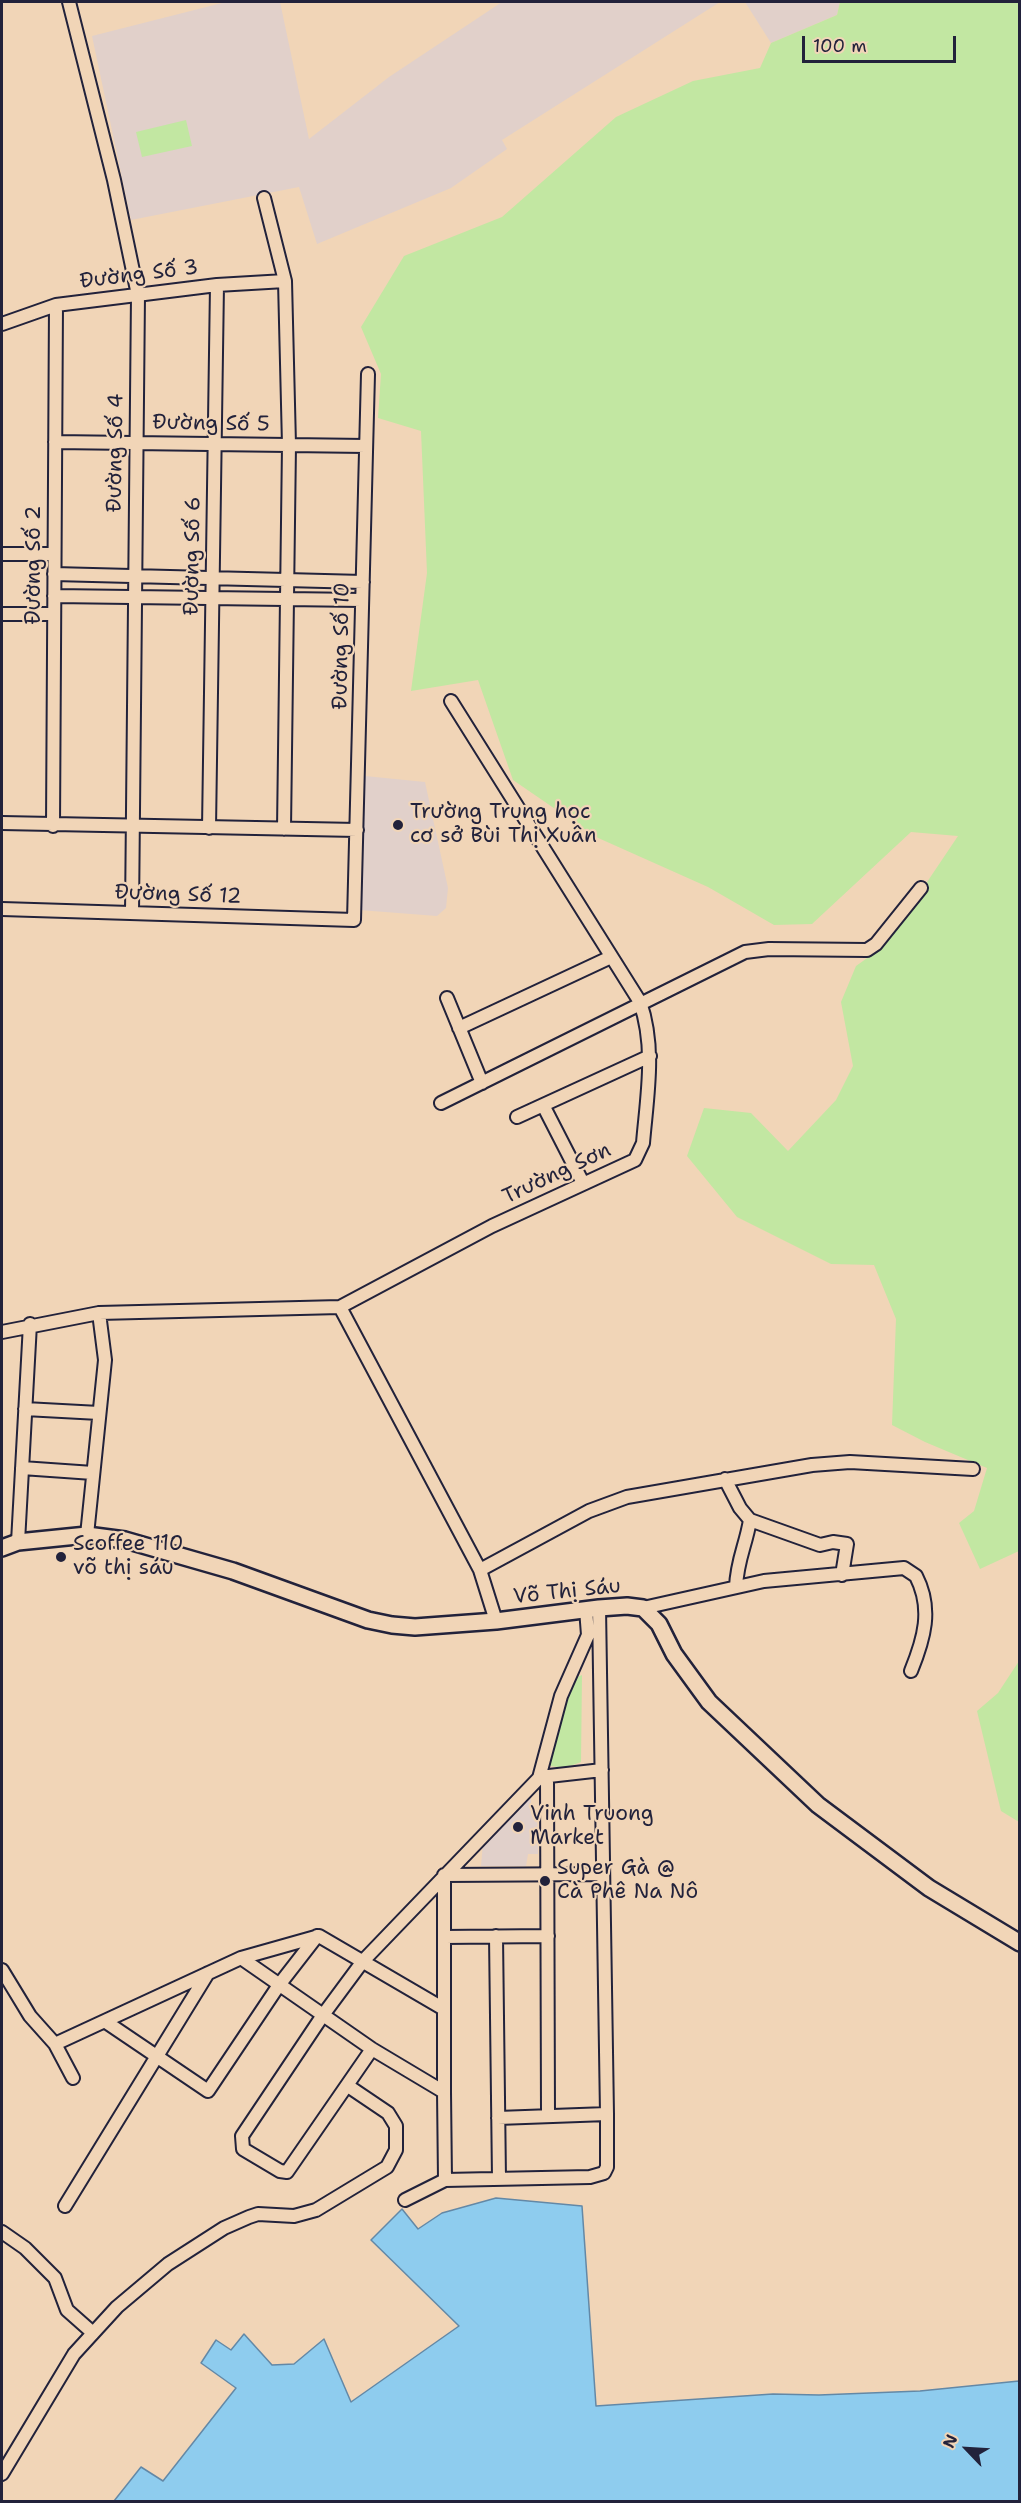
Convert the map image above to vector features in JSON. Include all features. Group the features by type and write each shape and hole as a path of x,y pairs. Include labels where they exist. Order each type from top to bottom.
{"main road":[{"name":"Võ Thị Sáu","path":"2,1548 18,1542 87,1535 125,1540 164,1550 368,1620 392,1625 414,1627 496,1621 627,1606 643,1608 659,1624 674,1654 709,1702 818,1805 930,1888 1020,1943"}],"street":[{"name":"Đường Số 4","path":"69,2 114,180 138,295 132,913"},
{"path":"264,198 285,280 289,445 285,829"},
{"name":"Đường Số 3","path":"2,324 56,305 217,285 285,280"},
{"name":"Đường Số 6","path":"209,828 217,285"},
{"name":"Đường Số 2","path":"53,826 56,305"},
{"name":"Đường Số 10","path":"354,920 368,374"},
{"name":"Đường Số 5","path":"55,442 366,446"},
{"path":"2,554 54,554"},
{"path":"54,574 363,582"},
{"path":"54,596 363,600"},
{"path":"2,614 54,614"},
{"name":"Trường Sơn","path":"2,1332 30,1324 99,1313 340,1307 492,1226 635,1160 642,1149 650,1056 649,1031 640,1002 451,701"},
{"path":"2,823 53,826 357,830"},
{"path":"441,1103 640,1002 733,958 757,950 867,950 876,944 921,888"},
{"name":"Đường Số 12","path":"2,909 354,920"},
{"path":"459,1028 611,957"},
{"path":"447,998 482,1083"},
{"path":"517,1118 650,1056"},
{"path":"543,1106 583,1183"},
{"path":"340,1307 480,1570 496,1621"},
{"path":"87,1535 105,1360 99,1313"},
{"path":"18,1542 30,1324"},
{"path":"26,1409 99,1413"},
{"path":"480,1570 610,1502 725,1479 850,1461 973,1470"},
{"path":"22,1467 93,1473"},
{"path":"725,1479 740,1508 750,1520 820,1545 833,1542 847,1544 842,1575"},
{"path":"736,1587 739,1554 748,1536 750,1520"},
{"path":"643,1608 764,1581 842,1575 890,1568 911,1570 921,1585 926,1624 911,1671"},
{"path":"405,2200 445,2180 599,2176 607,2167 602,1770 593,1609"},
{"path":"548,2116 548,1874 543,1777 558,1704 588,1635 593,1609"},
{"path":"372,2049 287,2172 280,2171 241,2145 242,2136 322,2015 363,1961 444,1875 543,1777 602,1770"},
{"path":"444,1875 603,1874"},
{"path":"444,1875 445,2180"},
{"path":"55,2044 241,1958 317,1936 325,1938 444,2009"},
{"path":"106,2022 206,2091 211,2090 279,1985 317,1936"},
{"path":"496,1936 499,2179"},
{"path":"444,1937 548,1936"},
{"path":"241,1958 372,2049 444,2092"},
{"path":"2,1970 30,2016 55,2044 73,2079"},
{"path":"65,2206 158,2059 208,1972"},
{"path":"2,2474 65,2367 117,2307 168,2264 224,2228 258,2214 286,2216 306,2214 387,2167 396,2150 396,2126 388,2113 348,2086"},
{"path":"498,2118 607,2114"},
{"path":"2,2232 25,2248 55,2278 67,2310 93,2333"}],"shaded area":[{"path":"226,2 280,2 309,139 389,77 502,2 720,2 502,140 507,149 451,188 317,244 299,187 131,220 92,36"},
{"path":"745,2 840,2 837,15 771,43"},
{"name":"Trường Trung học cơ sở Bùi Thị Xuân","path":"365,776 425,782 448,888 446,908 437,916 359,910"},
{"name":"Vinh Truong Market","path":"531,1798 531,1809 537,1810 538,1854 528,1854 526,1866 481,1866 483,1843 489,1841 490,1835 523,1801"}],"green space":[{"path":"840,2 1019,2 1019,1551 980,1569 959,1523 974,1511 987,1468 925,1442 892,1425 896,1319 874,1265 831,1264 737,1217 687,1156 704,1108 751,1113 788,1151 836,1100 853,1066 841,1002 856,966 884,946 958,836 911,832 812,924 774,925 708,887 596,837 513,780 478,680 411,691 427,573 421,431 378,418 381,374 361,327 404,256 502,217 616,117 693,81 760,68 771,43 837,15"},
{"path":"186,120 192,146 142,157 136,132"},
{"path":"1019,1661 1020,1822 1001,1811 977,1711 998,1693"},
{"path":"582,1675 581,1762 565,1768 550,1766 556,1730 575,1678"}],"water":[{"path":"496,2198 582,2206 596,2406 773,2394 819,2395 920,2391 1019,2381 1019,2501 114,2501 141,2467 163,2481 236,2388 201,2363 216,2340 231,2350 244,2334 272,2365 294,2364 324,2339 351,2402 459,2326 371,2240 402,2209 418,2229 442,2213"}],"place":[{"name":"Trường Trung học cơ sở Bùi Thị Xuân","path":"398,825"},
{"name":"Scoffee 110 võ thị sáu","path":"61,1557"},
{"name":"Vinh Truong Market","path":"518,1827"},
{"name":"Super Gà @ Cà Phê Na Nô","path":"545,1881"}]}
